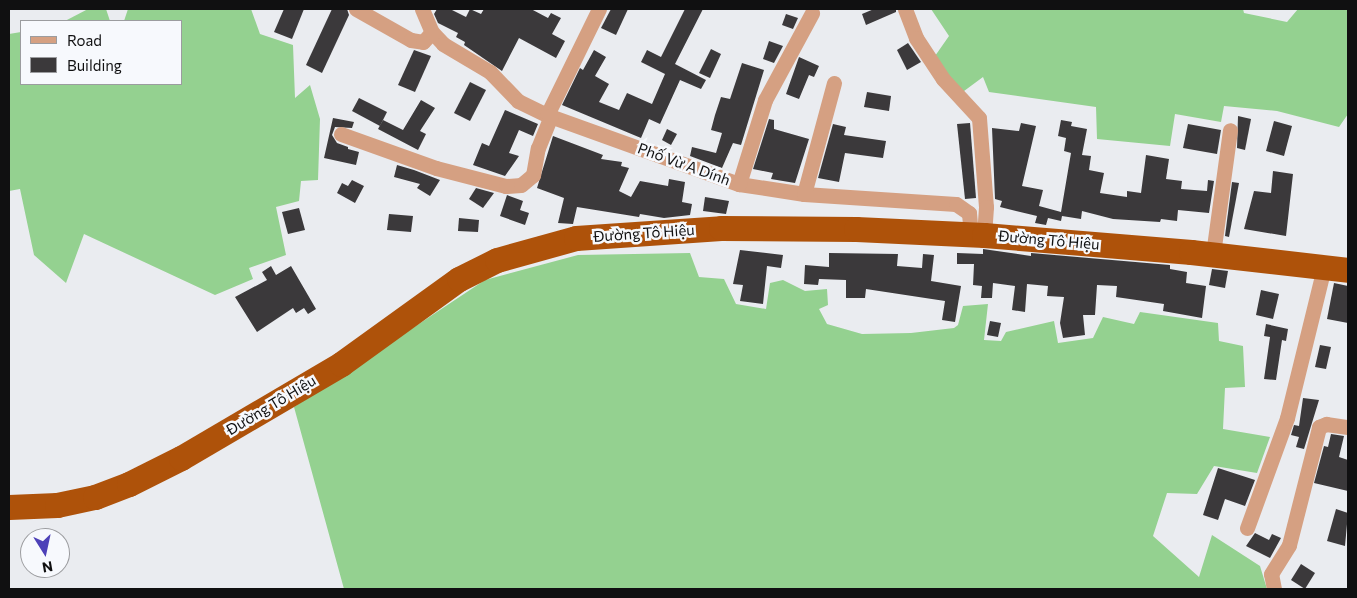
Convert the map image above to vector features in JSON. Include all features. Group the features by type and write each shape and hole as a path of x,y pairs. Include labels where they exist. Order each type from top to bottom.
{"highway":[{"name":"Đường Tô Hiệu","path":"9,507 28,508 94,497 164,467 341,364 459,279 497,260 534,248 608,235 721,228 977,235 1213,254 1348,270"}],"street":[{"path":"356,9 411,40 423,42 432,32"},
{"name":"Phố Vừ A Dính","path":"422,9 432,32 443,44 490,72 518,101 549,116 739,184 804,194 956,204 970,213 977,235"},
{"path":"341,134 436,168 506,186 521,185 533,175 538,148 549,116 599,9"},
{"path":"906,9 916,38 943,80 979,118 985,187 977,235"},
{"path":"739,184 765,100 812,13"},
{"path":"804,194 834,83"},
{"path":"1213,254 1230,130"},
{"path":"1247,528 1287,418 1324,267"},
{"path":"1274,589 1271,574 1289,545 1316,433 1319,427 1326,424 1348,427"}],"green space":[{"path":"88,9 106,9 110,20 67,20"},
{"path":"128,9 251,9 260,34 293,45 295,98 310,85 320,119 318,180 301,181 299,201 276,207 286,255 249,268 253,279 215,295 84,234 66,283 34,255 20,189 9,191 9,34 20,32 20,85 182,85 182,20 124,20"},
{"path":"931,9 1243,9 1244,13 1287,22 1298,9 1348,9 1348,114 1339,127 1277,111 1224,106 1221,122 1175,114 1170,146 1097,139 1096,107 989,92 983,77 960,94 935,56 949,36"},
{"path":"690,253 699,277 724,279 736,304 766,309 770,283 783,280 805,291 827,289 828,305 819,309 827,324 862,334 911,333 954,328 958,325 963,306 988,304 984,340 1001,341 1006,332 1054,321 1058,343 1093,338 1103,317 1134,324 1140,312 1218,323 1219,341 1243,346 1245,387 1225,388 1223,429 1270,437 1257,473 1214,466 1197,494 1167,493 1153,536 1199,577 1212,535 1260,566 1267,589 344,589 294,407 485,280 578,255"}],"building":[{"path":"284,9 304,9 292,39 274,32"},
{"path":"332,9 347,9 349,15 322,73 306,65"},
{"path":"437,9 450,9 466,17 470,9 481,14 484,9 531,9 548,18 551,13 561,18 552,34 565,41 556,58 519,38 502,71 464,45 465,42 456,37 458,33 438,23 434,14"},
{"path":"611,9 628,9 616,35 601,28"},
{"path":"685,9 703,9 675,64 706,80 701,89 680,80 660,124 649,119 641,138 562,105 580,68 583,70 594,50 606,57 595,76 609,84 599,102 619,110 627,93 652,104 665,74 641,62 647,50 661,57"},
{"path":"874,9 896,9 896,12 866,25 862,14"},
{"path":"786,14 798,18 793,29 782,25"},
{"path":"769,41 783,46 774,63 763,59"},
{"path":"908,43 921,62 907,70 897,50"},
{"path":"711,49 721,54 710,78 699,73"},
{"path":"414,50 431,56 415,92 398,85"},
{"path":"799,57 819,66 814,77 809,75 799,99 786,94"},
{"path":"742,63 764,70 741,145 733,143 722,168 690,156 692,147 716,153 722,133 711,130 715,115 721,97 730,99"},
{"path":"470,82 486,90 470,121 454,113"},
{"path":"867,92 891,96 889,111 864,107"},
{"path":"359,98 387,112 380,126 352,111"},
{"path":"421,100 435,108 420,131 426,134 418,150 378,129 383,120 403,130"},
{"path":"505,110 538,124 533,136 519,130 509,153 519,156 505,176 473,165 482,143 489,146"},
{"path":"1238,116 1251,119 1245,150 1237,148"},
{"path":"333,118 354,122 352,128 335,127 332,135 337,143 359,152 356,165 324,158"},
{"path":"769,119 774,120 774,129 809,139 795,183 771,179 773,173 753,169"},
{"path":"1061,120 1072,122 1071,126 1087,129 1082,155 1091,156 1089,170 1104,173 1100,193 1127,197 1127,191 1141,193 1146,155 1169,159 1166,179 1182,181 1181,189 1207,191 1208,180 1214,181 1209,213 1178,210 1177,221 1161,219 1160,222 1113,219 1082,211 1081,219 1062,216 1061,221 1048,218 1046,225 1035,223 1037,216 1000,207 1002,201 995,199 992,128 1019,131 1021,123 1036,126 1022,186 1043,190 1039,206 1061,212 1071,153 1064,151 1066,138 1058,136"},
{"path":"1274,121 1292,126 1284,156 1266,151"},
{"path":"970,123 976,198 965,199 957,124"},
{"path":"833,124 846,127 844,135 886,141 883,158 845,153 839,182 818,178"},
{"path":"1188,124 1221,130 1217,154 1183,148"},
{"path":"667,129 677,134 671,145 662,140"},
{"path":"553,136 603,155 601,159 622,162 621,166 629,168 619,191 631,197 640,181 668,186 669,179 685,182 682,202 692,204 690,215 664,218 640,214 639,217 577,207 573,224 558,223 564,198 537,188"},
{"path":"397,165 440,180 430,196 417,188 420,184 394,177"},
{"path":"1273,171 1293,174 1286,236 1244,229 1254,191 1271,193"},
{"path":"352,180 364,186 355,203 337,193 342,183 348,186"},
{"path":"1232,182 1239,183 1229,237 1225,236"},
{"path":"476,188 494,193 483,208 469,199"},
{"path":"507,195 523,201 520,210 529,213 525,225 500,216"},
{"path":"705,197 729,201 726,214 703,211"},
{"path":"299,208 305,230 288,234 282,212"},
{"path":"389,214 413,216 411,232 387,230"},
{"path":"459,218 479,220 478,232 458,231"},
{"path":"983,249 1031,256 1031,253 1170,265 1170,269 1187,272 1186,283 1206,286 1202,318 1163,311 1164,304 1116,297 1117,286 1097,285 1095,315 1083,315 1085,335 1063,338 1060,323 1064,297 1047,296 1048,286 1027,284 1025,312 1012,310 1015,286 993,283 992,298 981,298 982,286 973,285 974,264 957,264 957,253 983,254"},
{"path":"740,250 783,255 781,268 767,266 763,304 740,301 743,285 733,284"},
{"path":"829,253 898,254 897,266 922,268 923,254 934,255 931,281 961,286 955,322 942,320 945,301 866,289 865,298 846,298 846,280 819,279 818,285 804,284 805,265 829,267"},
{"path":"271,266 276,275 291,266 316,309 308,314 304,308 296,313 293,308 257,332 235,297 267,280 262,272"},
{"path":"1212,269 1228,271 1225,288 1209,285"},
{"path":"1334,283 1348,286 1348,323 1327,319"},
{"path":"1261,290 1279,294 1273,319 1256,315"},
{"path":"990,321 1001,323 998,337 987,335"},
{"path":"1266,324 1288,329 1286,341 1282,340 1276,380 1264,379 1270,337 1264,336"},
{"path":"1320,345 1331,347 1326,369 1315,367"},
{"path":"1303,398 1319,400 1304,449 1296,447 1299,437 1291,435 1294,425 1299,426"},
{"path":"1331,434 1344,436 1339,457 1348,460 1348,491 1314,483 1324,446 1328,447"},
{"path":"1218,468 1255,480 1245,506 1225,499 1218,520 1203,515"},
{"path":"1336,509 1348,513 1345,546 1327,541"},
{"path":"1255,533 1269,540 1272,534 1281,538 1270,558 1246,546"},
{"path":"1301,564 1315,573 1305,589 1291,580"}]}
